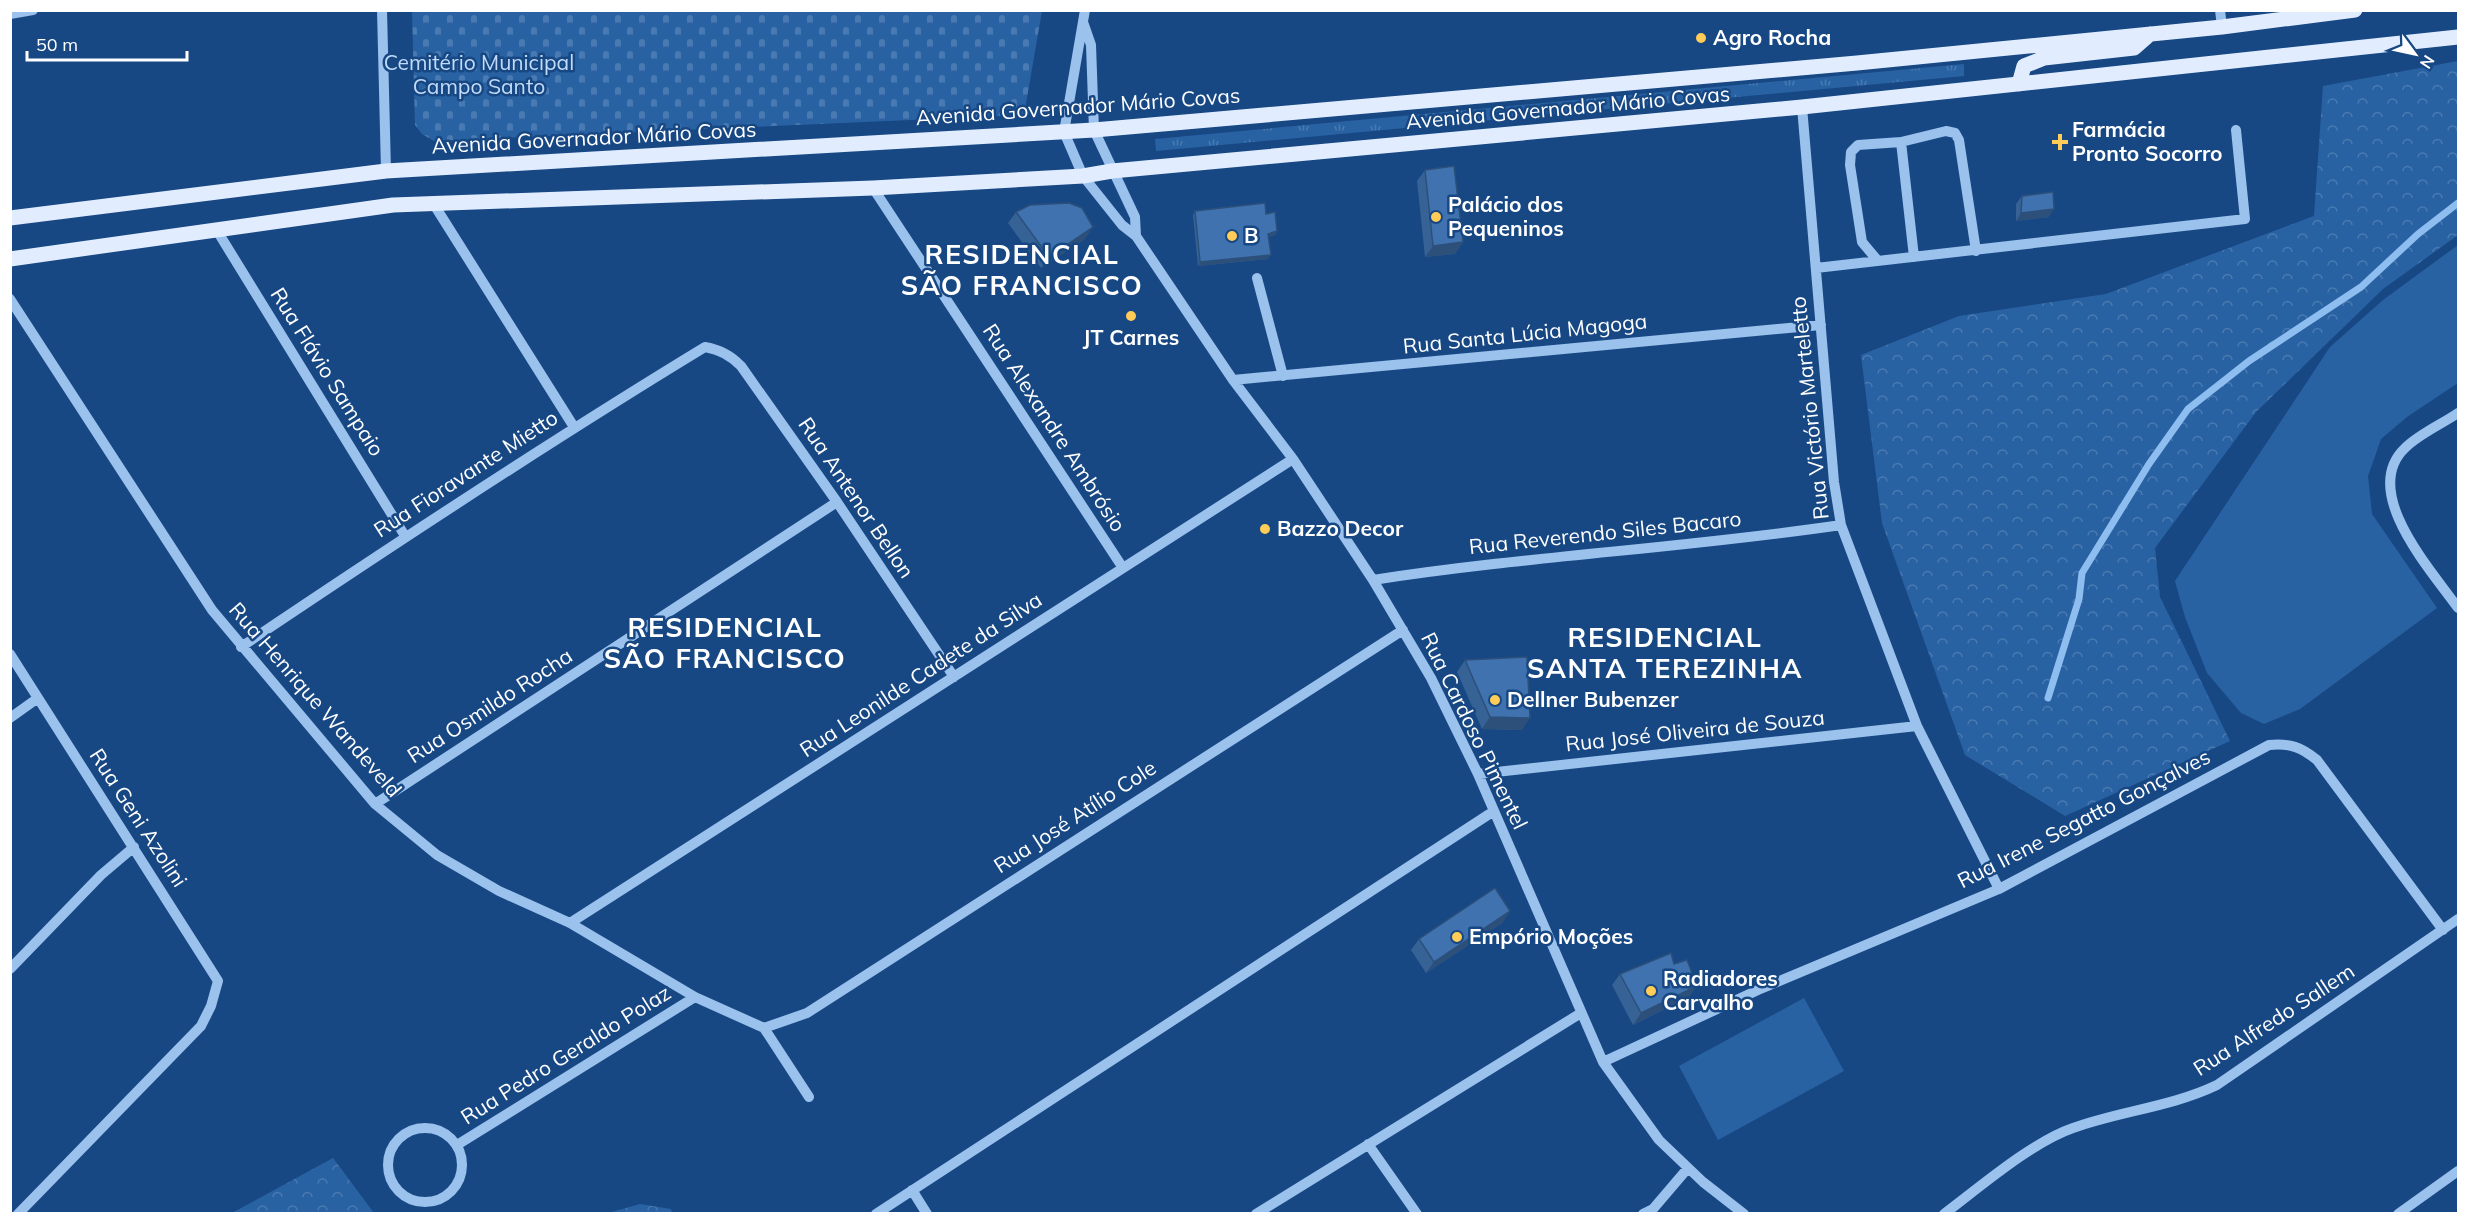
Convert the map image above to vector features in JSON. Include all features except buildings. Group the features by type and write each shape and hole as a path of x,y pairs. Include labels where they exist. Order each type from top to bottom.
{"main road":[{"name":"Avenida Governador Mário Covas","path":"10,218 386,171 1094,130 1806,67 2222,27 2355,10"},
{"name":"Avenida Governador Mário Covas","path":"2019,84 2024,66 2028,63 2044,58 2134,48 2150,34"},
{"name":"Avenida Governador Mário Covas","path":"10,259 393,205 873,188 1083,176 1112,171 1802,107 2458,37"}],"street":[{"path":"10,14 33,10"},
{"path":"382,10 386,171"},
{"path":"2220,10 2222,27"},
{"name":"Rua Cardoso Pimentel","path":"1084,16 1091,45 1094,130 1135,217 1136,236"},
{"name":"Rua Cardoso Pimentel","path":"1084,16 1064,132 1083,176 1122,225 1136,236 1233,380 1293,459 1373,580 1403,630 1431,678 1478,774 1603,1062 1659,1140 1703,1182 1744,1214"},
{"name":"Rua Victório Marteletto","path":"1802,107 1834,482 1841,525 1917,726 1999,889"},
{"path":"1816,268 2245,219 2236,130"},
{"path":"1878,261 1862,242 1850,165 1851,152 1858,145 1901,142 1946,131 1955,133 1959,140 1976,251"},
{"path":"1901,142 1914,257"},
{"name":"Rua Alexandre Ambrósio","path":"873,188 1123,568"},
{"path":"433,203 574,427"},
{"name":"Rua Flávio Sampaio","path":"216,229 405,536"},
{"path":"1257,278 1283,376"},
{"name":"Rua Henrique Wandeveld","path":"10,299 212,610 375,804 437,855 499,891 570,923 695,997 764,1028"},
{"name":"Rua Santa Lúcia Magoga","path":"1233,380 1821,325"},
{"name":"Rua Fioravante Mietto","path":"241,647 405,536 574,427 705,347 719,350"},
{"name":"Rua Antenor Bellon","path":"719,350 731,356 741,366 837,502 954,677"},
{"path":"2458,413 2405,448 2392,466 2390,490 2397,517 2414,546 2458,608"},
{"name":"Rua Leonilde Cadete da Silva","path":"570,923 1293,459"},
{"name":"Rua Osmildo Rocha","path":"375,804 837,502"},
{"name":"Rua Reverendo Siles Bacaro","path":"1373,580 1452,568 1775,535 1841,525"},
{"name":"Rua José Atílio Cole","path":"764,1028 807,1013 1403,630"},
{"name":"Rua Geni Azolini","path":"10,654 218,981 211,1006 201,1026 18,1214"},
{"path":"10,718 38,698"},
{"name":"Rua José Oliveira de Souza","path":"1478,774 1917,726"},
{"name":"Rua Irene Segatto Gonçalves","path":"1603,1062 1758,990 1999,889 2269,745 2286,743 2303,748 2318,760 2443,930"},
{"path":"876,1214 1494,811"},
{"path":"10,969 101,875 134,847"},
{"name":"Rua Alfredo Sallem","path":"1944,1214 2051,1137 2073,1127 2192,1097 2217,1085 2458,919"},
{"name":"Rua Pedro Geraldo Polaz","path":"457,1145 695,997"},
{"path":"1256,1214 1581,1013"},
{"path":"764,1028 809,1097"},
{"path":"424,1128 435,1129 445,1133 457,1145 462,1159 462,1170 454,1189 446,1196 436,1201 415,1202 397,1190 388,1172 388,1161 396,1141 405,1134 424,1128"},
{"path":"1368,1144 1417,1214"},
{"path":"1643,1214 1653,1209 1688,1168"},
{"path":"2398,1214 2458,1171"},
{"path":"912,1190 927,1214"}],"green space":[{"name":"Cemitério Municipal Campo Santo","path":"412,10 1042,11 1024,115 434,141 422,134 415,125"},
{"path":"2458,61 2458,235 2383,289 2256,412 2155,548 2160,597 2230,741 2065,816 1965,755 1882,523 1861,355 1959,316 2106,294 2314,216 2323,86"},
{"path":"1964,64 1964,76 1156,151 1155,139"},
{"path":"2458,245 2458,383 2407,417 2381,439 2368,476 2372,514 2437,608 2300,709 2264,724 2241,713 2207,673 2185,617 2175,581 2330,347 2383,300"},
{"path":"1804,998 1844,1071 1718,1140 1679,1066"},
{"path":"333,1158 374,1213 232,1213"},
{"path":"640,1204 671,1209 672,1213 608,1213"}],"waterway":[{"path":"2048,698 2079,599 2082,573 2149,464 2188,409 2249,361 2361,287 2418,234 2458,203"}],"place":[{"name":"Agro Rocha","path":"1701,38"},
{"name":"Farmácia Pronto Socorro","path":"2060,142"},
{"name":"Palácio dos Pequeninos","path":"1436,217"},
{"name":"B","path":"1232,236"},
{"name":"JT Carnes","path":"1131,316"},
{"name":"Bazzo Decor","path":"1265,529"},
{"name":"Dellner Bubenzer","path":"1495,700"},
{"name":"Empório Moções","path":"1457,937"},
{"name":"Radiadores Carvalho","path":"1651,991"}],"district":[{"name":"RESIDENCIAL SÃO FRANCISCO","path":"1022,270"},
{"name":"RESIDENCIAL SÃO FRANCISCO","path":"725,644"},
{"name":"RESIDENCIAL SANTA TEREZINHA","path":"1665,654"}]}
